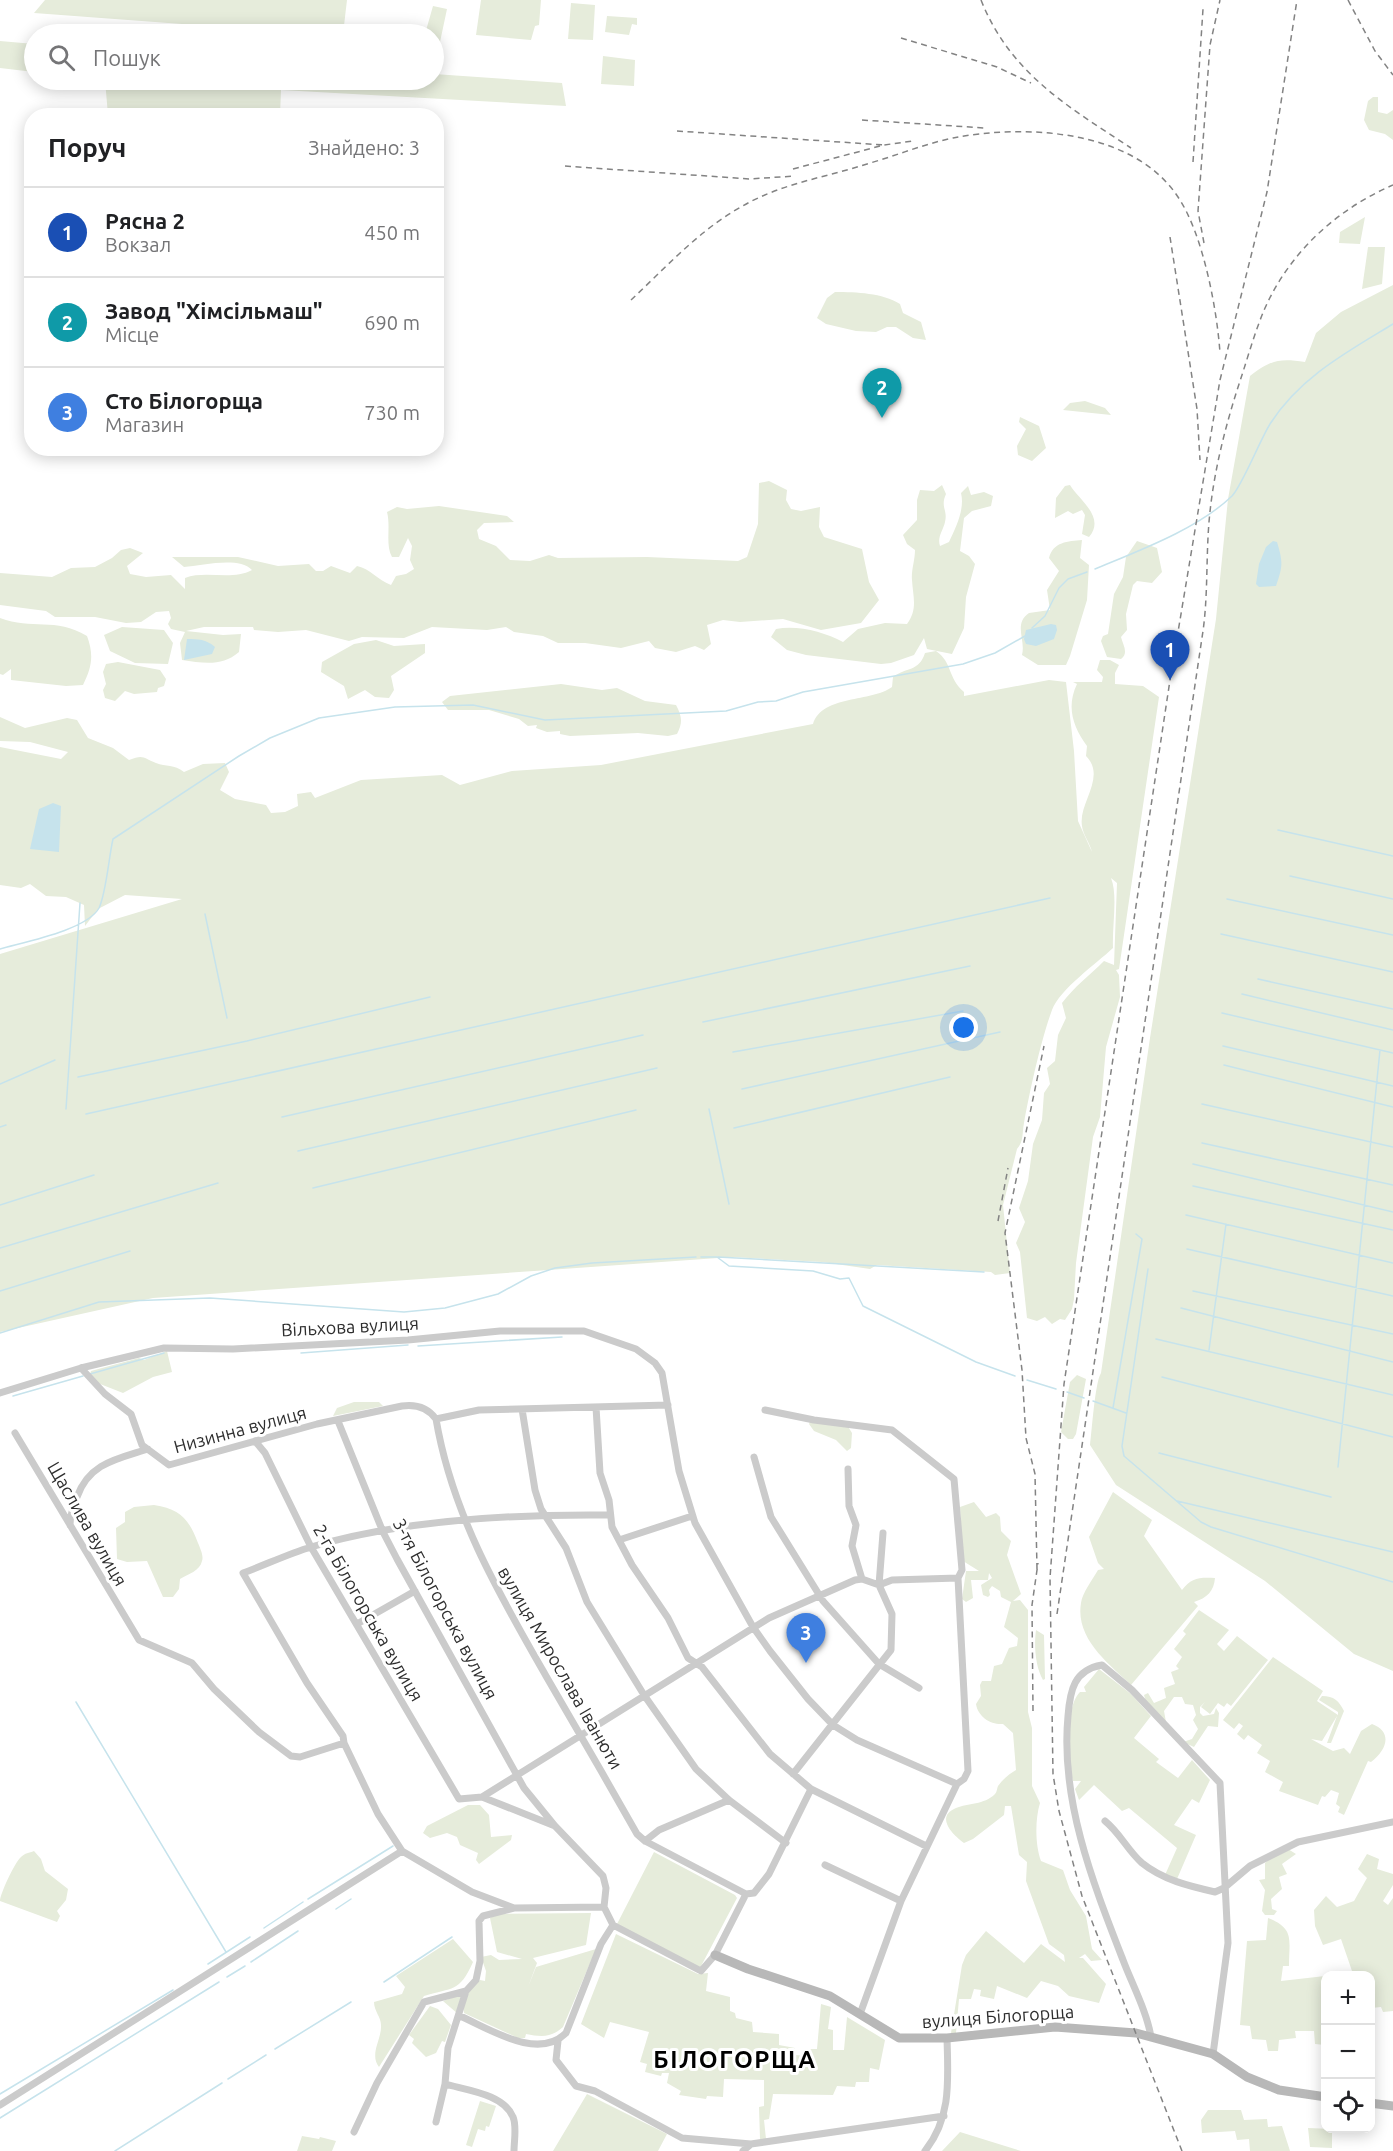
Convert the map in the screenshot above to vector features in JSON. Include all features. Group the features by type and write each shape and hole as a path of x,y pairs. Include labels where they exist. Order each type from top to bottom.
{"street":[{"name":"Вільхова вулиця","path":"0,1393 81,1368 164,1348 233,1349 408,1340 500,1331 566,1329 584,1331 626,1345 644,1355 662,1373 679,1471 692,1516 753,1627 808,1699 833,1725 876,1749 957,1785"},
{"name":"Низинна вулиця","path":"81,1368 105,1394 131,1414 136,1433 142,1444 169,1465 205,1457 255,1441 415,1405 436,1419"},
{"path":"436,1419 465,1411 668,1405"},
{"path":"596,1407 600,1473 609,1500 610,1515 632,1565 668,1618 688,1658 702,1667 770,1754 811,1789 926,1846"},
{"path":"522,1409 535,1490 544,1514 566,1548 587,1602 644,1695 696,1769 729,1800 786,1843"},
{"path":"765,1410 814,1420 892,1430 954,1479 962,1570 958,1578 968,1771 957,1785 901,1901 860,2014"},
{"name":"вулиця Мирослава Іванюти","path":"436,1419 463,1520 492,1581 637,1834 645,1841 746,1894"},
{"name":"3-тя Білогорська вулиця","path":"338,1421 383,1532 415,1591 524,1788 555,1826 603,1876 606,1888 604,1907"},
{"name":"Щаслива вулиця","path":"15,1433 139,1640 192,1663 214,1689 259,1732 291,1756 300,1757 344,1743"},
{"name":"2-га Білогорська вулиця","path":"255,1441 266,1453 311,1547 459,1799 482,1797"},
{"path":"70,1526 75,1501 90,1473 107,1461 148,1449"},
{"path":"754,1457 771,1517 820,1595 879,1664 919,1688"},
{"path":"848,1469 849,1506 856,1525 852,1546 862,1579"},
{"path":"514,1908 472,1892 402,1851 378,1814 344,1743 343,1736 307,1683 243,1573 311,1547 383,1532 463,1520 544,1514 610,1515"},
{"path":"619,1539 692,1516"},
{"path":"793,1774 891,1650 892,1614 879,1585 883,1533"},
{"path":"482,1797 644,1695 697,1665 753,1627 820,1595 862,1579 879,1585 892,1580 958,1578"},
{"path":"357,1624 415,1591"},
{"path":"1150,2037 1094,1883 1082,1842 1067,1766 1066,1736 1071,1691 1081,1674 1089,1667 1102,1665 1132,1690 1220,1783 1228,1943 1213,2054"},
{"path":"354,2132 377,2083 424,2002 466,1990 476,1980 480,1961 479,1921 483,1916 514,1908 604,1907 613,1925 701,1971 715,1955 746,1894 754,1893 769,1874 811,1789"},
{"path":"482,1797 555,1826"},
{"path":"645,1841 659,1830 729,1800"},
{"path":"1105,1821 1119,1833 1140,1862 1161,1875 1215,1892 1224,1888 1250,1866 1298,1842 1393,1822"},
{"path":"0,2105 402,1851"},
{"path":"825,1865 901,1901"},
{"path":"460,2016 523,2043 548,2044 558,2041 566,2033 601,1944 613,1925"},
{"name":"вулиця Білогорща","path":"715,1955 748,1969 830,1996 899,2038 947,2038 1055,2027 1111,2030 1150,2037 1213,2054 1246,2077 1279,2090 1321,2096"},
{"path":"436,2122 445,2084 448,2048 460,2016 466,1990"},
{"path":"925,2151 935,2139 944,2116 948,2087 947,2038"},
{"path":"558,2041 556,2060 576,2086 595,2091 682,2138 751,2144 944,2116"},
{"path":"445,2084 502,2103 514,2119 514,2151"},
{"path":"1375,2104 1393,2106"},
{"path":"743,2151 751,2144"}],"green space":[{"path":"45,0 347,0 344,24 181,24 34,13"},
{"path":"481,0 541,0 539,25 535,26 531,40 476,35"},
{"path":"571,3 595,5 593,40 568,39"},
{"path":"433,6 447,9 444,24 428,24"},
{"path":"607,16 637,18 637,25 632,24 629,35 605,32"},
{"path":"0,41 24,43 24,71 0,68"},
{"path":"603,56 635,60 634,86 601,84"},
{"path":"444,75 562,83 566,106 281,90 444,90"},
{"path":"106,90 281,90 280,108 107,108"},
{"path":"1373,97 1378,97 1378,112 1387,114 1393,110 1393,140 1385,134 1369,130 1364,120 1368,101"},
{"path":"1365,217 1360,244 1339,243 1340,232"},
{"path":"1368,247 1385,247 1382,284 1362,289"},
{"path":"1393,285 1393,1671 1354,1654 1265,1581 1116,1485 1090,1445 1095,1396 1101,1373 1150,1038 1216,619 1228,499 1250,376 1276,361 1305,362 1316,333 1341,312"},
{"path":"835,292 877,295 893,300 900,304 903,313 921,322 926,340 913,338 896,327 887,327 876,332 856,331 826,324 817,318 827,298"},
{"path":"1085,401 1105,408 1111,415 1063,410 1070,403"},
{"path":"1020,417 1039,426 1046,448 1032,461 1018,455 1017,446 1026,429 1019,422"},
{"path":"769,481 787,490 786,500 791,509 801,511 820,507 819,527 824,537 862,549 869,582 879,600 861,623 821,630 783,619 740,622 723,620 707,625 711,644 704,650 695,646 676,652 655,648 649,641 621,648 585,643 558,643 543,636 514,632 506,627 487,630 432,627 404,638 362,637 349,641 306,630 278,632 254,630 253,627 204,627 186,631 223,635 241,634 239,652 233,657 219,662 205,663 182,660 180,643 185,632 171,629 168,624 171,618 169,611 156,612 141,622 126,623 95,617 55,617 46,611 0,605 0,573 52,577 71,568 95,567 121,550 130,548 143,553 127,566 130,574 146,577 171,575 185,589 185,578 202,575 236,575 252,570 238,563 184,567 172,557 238,557 278,566 309,564 316,571 323,571 331,566 350,573 357,566 391,585 396,576 414,569 410,560 412,546 408,538 399,557 392,557 390,552 387,512 397,507 407,509 439,506 507,516 514,522 484,523 477,530 479,539 496,546 510,560 530,561 549,555 558,558 647,557 738,561 747,557 758,524 759,483"},
{"path":"942,485 946,494 944,502 946,518 940,537 940,546 949,542 952,536 961,512 961,493 968,486 971,495 984,492 993,496 991,506 972,511 964,518 960,551 969,556 975,564 966,597 964,628 952,654 927,649 924,638 914,655 881,664 806,655 787,650 771,637 776,629 793,628 819,632 843,642 858,629 885,623 907,624 914,608 912,577 915,550 907,544 903,535 917,520 917,500 920,490 934,491"},
{"path":"1070,485 1093,516 1093,530 1089,537 1082,534 1085,515 1082,510 1073,514 1068,511 1055,518 1056,498 1065,486"},
{"path":"1082,540 1080,558 1089,565 1087,600 1070,656 1066,665 1038,665 1022,655 1022,622 1029,613 1050,610 1047,590 1059,571 1049,558 1051,553 1066,542"},
{"path":"1137,541 1157,548 1162,572 1152,583 1137,581 1133,585 1126,614 1127,630 1121,637 1125,654 1121,659 1107,657 1101,641 1103,636 1108,634 1114,594 1123,577 1126,557"},
{"path":"0,618 64,627 87,636 91,649 91,661 83,685 66,686 11,680 11,669 3,675 0,674"},
{"path":"122,627 164,630 173,643 168,664 135,663 110,651 104,635"},
{"path":"376,640 394,646 425,644 425,653 391,676 394,690 389,698 375,697 365,690 348,699 344,686 321,672 322,662 354,644"},
{"path":"936,651 945,660 955,681 964,692 964,696 1049,680 1066,682 1074,751 1078,821 1092,852 1083,829 1082,817 1094,773 1092,764 1086,756 1087,746 1078,732 1073,716 1072,701 1077,684 1073,682 1102,682 1103,677 1097,670 1100,660 1110,660 1119,665 1115,673 1115,684 1143,686 1159,697 1119,969 1116,970 1119,975 1120,997 1106,1047 1100,1117 1093,1137 1076,1263 1074,1299 1072,1309 1065,1320 1060,1319 1052,1324 1045,1317 1037,1321 1027,1318 1020,1252 1016,1243 1025,1222 1019,1208 1028,1181 1033,1144 1042,1120 1044,1093 1050,1084 1047,1068 1055,1061 1058,1035 1066,1018 1062,1003 1104,961 1114,965 1117,883 1111,878 1114,902 1113,948 1070,985 1056,1002 1040,1050 1026,1110 1022,1140 1017,1149 1003,1205 1010,1273 995,1275 991,1272 877,1265 870,1269 822,1262 732,1257 153,1298 0,1332 0,954 182,899 125,895 98,909 85,926 84,905 66,897 46,896 30,884 21,888 0,885 0,747 61,759 68,752 30,742 0,741 0,717 25,728 67,718 77,720 88,738 113,748 129,760 143,757 184,772 203,764 225,763 229,772 220,790 235,799 266,805 271,813 285,812 298,806 297,794 311,792 315,798 361,780 442,775 460,785 512,771 601,765 813,724 826,708 883,692 892,687 893,677 916,666 925,653"},
{"path":"118,662 160,670 166,679 164,686 158,688 157,692 134,694 125,691 115,701 105,698 103,690 106,684 103,672 106,664"},
{"path":"561,684 602,690 617,688 645,701 676,705 681,720 679,730 677,734 668,736 638,733 570,736 560,734 560,731 547,732 536,728 537,725 528,726 519,719 489,710 448,710 442,702 450,696"},
{"path":"167,1351 172,1372 153,1377 123,1393 95,1382 90,1374 91,1371 139,1358 144,1360"},
{"path":"1077,1375 1086,1379 1076,1434 1073,1439 1068,1439 1061,1432 1070,1382"},
{"path":"354,1402 379,1402 383,1406 333,1416 337,1408"},
{"path":"811,1419 847,1425 852,1433 851,1448 847,1451 836,1440 814,1431 809,1424"},
{"path":"1113,1492 1152,1520 1144,1536 1182,1590 1196,1579 1215,1578 1209,1593 1194,1602 1198,1606 1131,1685 1104,1659 1088,1639 1081,1616 1082,1599 1098,1570 1104,1569 1098,1563 1089,1537"},
{"path":"974,1502 986,1517 996,1513 1000,1517 1001,1531 1011,1541 1007,1555 1021,1594 1013,1601 1020,1600 1028,1610 1028,1712 1032,1728 1032,1786 1040,1803 1036,1832 1039,1855 1041,1861 1063,1870 1070,1890 1086,1916 1092,1949 1102,1960 1091,1961 1085,1954 1079,1958 1083,1958 1106,1984 1099,2003 1069,1996 1058,1986 1041,1981 1027,1998 997,1986 994,1999 980,1996 981,1990 974,1989 971,1999 959,1999 956,2033 951,2033 962,1965 966,1955 986,1931 1024,1963 1041,1944 1065,1962 1064,1955 1049,1944 1026,1881 1027,1862 1019,1855 1011,1806 1005,1806 1004,1815 973,1839 964,1843 955,1836 946,1821 950,1812 956,1808 991,1798 1002,1781 1016,1770 1013,1733 1003,1724 986,1719 979,1713 976,1704 981,1696 982,1681 991,1681 994,1666 1002,1664 1009,1648 1017,1646 1018,1638 1004,1627 1011,1602 1001,1597 1000,1591 992,1586 988,1597 983,1595 981,1585 992,1578 989,1573 988,1580 971,1580 973,1598 966,1602 962,1599 966,1571 979,1571 963,1561 960,1507"},
{"path":"154,1505 171,1509 187,1521 202,1554 199,1567 180,1579 179,1589 173,1597 163,1597 147,1561 127,1562 117,1559 116,1528 125,1522 125,1512 134,1507"},
{"path":"1199,1610 1229,1630 1217,1644 1224,1651 1237,1636 1268,1660 1231,1706 1227,1703 1224,1707 1218,1703 1210,1714 1201,1707 1205,1702 1200,1707 1200,1713 1203,1716 1214,1714 1216,1708 1219,1713 1218,1727 1208,1726 1194,1747 1183,1742 1192,1739 1198,1729 1193,1720 1196,1715 1193,1705 1185,1704 1182,1697 1174,1697 1164,1711 1166,1722 1147,1705 1144,1695 1148,1693 1154,1703 1166,1698 1164,1688 1175,1684 1171,1672 1179,1669 1176,1666 1182,1657 1174,1649 1186,1634 1183,1631"},
{"path":"1036,1630 1044,1635 1045,1679 1043,1680 1036,1655"},
{"path":"1273,1657 1323,1691 1317,1701 1338,1715 1338,1712 1319,1700 1322,1696 1333,1698 1344,1711 1331,1743 1327,1743 1337,1716 1322,1741 1311,1739 1333,1751 1344,1748 1350,1754 1361,1731 1372,1724 1379,1727 1385,1736 1384,1747 1371,1762 1368,1761 1344,1815 1338,1812 1340,1807 1336,1804 1339,1793 1331,1790 1325,1797 1322,1796 1318,1805 1279,1791 1283,1782 1265,1772 1270,1761 1257,1753 1262,1745 1248,1735 1244,1740 1237,1734 1243,1726 1239,1723 1234,1729 1223,1720"},
{"path":"1099,1669 1131,1694 1151,1716 1134,1738 1159,1759 1156,1762 1178,1778 1192,1760 1210,1780 1199,1803 1192,1799 1174,1825 1196,1835 1177,1879 1165,1875 1177,1848 1129,1808 1122,1811 1094,1785 1079,1800 1075,1789 1081,1781 1073,1781 1069,1761 1069,1721 1075,1699 1080,1692 1086,1692 1084,1687"},
{"path":"468,1805 480,1805 489,1815 491,1837 512,1835 511,1840 479,1864 476,1860 478,1853 460,1845 457,1837 447,1833 430,1838 423,1833 427,1826"},
{"path":"1288,1849 1296,1854 1282,1864 1287,1874 1279,1877 1282,1889 1271,1899 1272,1909 1277,1911 1274,1915 1265,1915 1262,1911 1265,1890 1259,1880 1265,1879 1265,1863 1275,1854"},
{"path":"34,1851 41,1859 45,1871 68,1889 66,1900 57,1911 60,1916 57,1922 0,1901 5,1885 18,1860"},
{"path":"654,1852 737,1898 700,1968 617,1924"},
{"path":"1367,1854 1379,1859 1377,1869 1393,1874 1393,1885 1383,1901 1388,1905 1393,1898 1393,2011 1383,2012 1381,2007 1375,2008 1375,1971 1352,1971 1341,1939 1323,1945 1315,1926 1314,1910 1326,1896 1337,1907 1354,1901 1367,1878 1358,1869"},
{"path":"591,1913 586,1945 533,1958 537,1963 528,1987 536,1967 596,1949 563,2027 554,2033 541,2036 526,2034 525,2038 518,2038 464,2013 463,2002 458,2014 443,2001 466,1993 480,1980 485,1981 486,1971 481,1957 491,1955 499,1960 522,1959 497,1952 490,1918 496,1914"},
{"path":"1268,1918 1283,1926 1289,1936 1289,1966 1283,1966 1281,1981 1321,1976 1321,2045 1315,2044 1314,2031 1295,2031 1296,2038 1279,2040 1278,2051 1268,2051 1266,2040 1252,2039 1250,2026 1240,2025 1247,1941 1266,1940"},
{"path":"616,1934 698,1974 708,1973 706,1991 730,1997 730,2011 735,2013 736,2018 752,2022 753,2032 779,2034 779,2045 795,2048 795,2055 809,2056 810,2049 817,2049 821,2004 831,2007 828,2029 833,2030 833,2050 844,2050 847,2017 885,2040 879,2070 870,2068 869,2082 856,2082 855,2087 837,2086 833,2095 773,2094 769,2119 764,2120 766,2139 760,2139 759,2107 764,2106 764,2080 724,2079 723,2097 707,2096 706,2099 679,2095 681,2091 667,2083 669,2073 662,2073 661,2076 645,2072 647,2064 640,2062 649,2032 610,2022 604,2038 581,2024"},
{"path":"453,1939 473,1962 464,1979 454,1987 424,1996 379,2067 375,2057 381,2025 374,2002 402,1994 405,1987 396,1976"},
{"path":"430,2006 438,2009 451,2025 445,2042 442,2041 436,2053 426,2057 412,2043 414,2039 409,2035"},
{"path":"587,2094 667,2134 658,2151 553,2151"},
{"path":"480,2101 496,2106 489,2127 486,2126 485,2131 478,2129 472,2147 466,2145"},
{"path":"1208,2110 1241,2110 1244,2120 1267,2119 1268,2127 1282,2126 1290,2151 1250,2151 1249,2139 1237,2140 1235,2131 1202,2133 1201,2120"},
{"path":"1308,2128 1321,2129 1321,2133 1332,2133 1332,2148 1310,2147"},
{"path":"960,2132 1021,2151 942,2151"},
{"path":"302,2136 336,2141 332,2151 297,2151"}],"water":[{"path":"1273,541 1277,542 1281,559 1281,569 1276,586 1259,587 1256,584 1259,564 1266,547"},
{"path":"1051,624 1056,625 1057,630 1054,639 1036,646 1026,644 1024,639 1026,630"},
{"path":"187,639 208,642 215,647 212,654 184,660"},
{"path":"53,803 61,806 59,852 30,849 39,809"}],"waterway":[{"path":"1095,569 1167,538 1218,508 1236,491 1270,424 1295,392 1326,367 1393,324"},
{"path":"1032,628 1045,616 1059,588 1068,579 1087,572"},
{"path":"0,949 69,929 92,916 101,902 113,839 239,756 270,738 319,718 395,707 473,705 545,720 726,711 758,702 776,701 803,692 963,664 995,653 1025,636"},
{"path":"1278,830 1393,856"},
{"path":"1290,876 1393,899"},
{"path":"86,1114 1050,898"},
{"path":"1227,899 1393,935"},
{"path":"66,1109 80,903"},
{"path":"205,914 227,1018"},
{"path":"1221,934 1393,972"},
{"path":"703,1022 970,966"},
{"path":"1258,979 1393,1009"},
{"path":"1242,994 1393,1030"},
{"path":"78,1077 247,1041 430,997"},
{"path":"733,1052 963,1011"},
{"path":"1222,1013 1393,1053"},
{"path":"742,1089 1000,1032"},
{"path":"282,1117 643,1035"},
{"path":"1223,1046 1393,1086"},
{"path":"1338,1467 1380,1050"},
{"path":"0,1084 55,1060"},
{"path":"1224,1065 1393,1107"},
{"path":"298,1151 657,1068"},
{"path":"734,1128 950,1077"},
{"path":"1202,1104 1393,1147"},
{"path":"709,1109 729,1204"},
{"path":"313,1188 636,1110"},
{"path":"0,1127 6,1125"},
{"path":"1202,1143 1393,1185"},
{"path":"1193,1164 1393,1212"},
{"path":"0,1205 94,1175"},
{"path":"0,1248 218,1183"},
{"path":"1193,1186 1393,1230"},
{"path":"1186,1215 1393,1263"},
{"path":"1209,1350 1226,1224"},
{"path":"1113,1408 1142,1239 1136,1234"},
{"path":"1187,1249 1393,1296"},
{"path":"0,1291 130,1251"},
{"path":"0,1333 99,1302 210,1298 404,1312 445,1308 498,1294 531,1276 555,1268 592,1263 696,1257"},
{"path":"701,1257 717,1257 729,1266 813,1271 840,1279 849,1278 863,1306 976,1362 1015,1376"},
{"path":"718,1257 984,1272"},
{"path":"1148,1269 1122,1446 1124,1456 1201,1522 1211,1527 1393,1582"},
{"path":"1193,1291 1393,1334"},
{"path":"1181,1308 1393,1362"},
{"path":"418,1346 562,1337"},
{"path":"1156,1339 1393,1395"},
{"path":"301,1353 408,1345"},
{"path":"90,1374 164,1353"},
{"path":"13,1396 83,1376"},
{"path":"1162,1377 1393,1437"},
{"path":"1027,1380 1056,1389"},
{"path":"1067,1392 1084,1398"},
{"path":"1093,1401 1126,1413"},
{"path":"1159,1453 1331,1497"},
{"path":"1177,1501 1393,1552"},
{"path":"76,1702 226,1952"},
{"path":"308,1899 393,1846"},
{"path":"336,1909 351,1899"},
{"path":"264,1928 303,1902"},
{"path":"251,1962 298,1931"},
{"path":"208,1964 250,1937"},
{"path":"384,1982 452,1937"},
{"path":"227,1977 245,1966"},
{"path":"0,2118 219,1982"},
{"path":"0,2094 173,1990"},
{"path":"275,2049 351,2002"},
{"path":"228,2079 266,2055"},
{"path":"115,2151 222,2083"}],"railway":[{"path":"981,0 993,26 1024,68 1063,102 1131,148"},
{"path":"1204,243 1198,211 1210,45 1220,0"},
{"path":"1182,2151 1082,1896 1059,1811 1053,1774 1050,1578 1064,1384 1170,680 1220,380 1267,192 1297,0"},
{"path":"1348,0 1375,51 1393,75"},
{"path":"1193,162 1203,9"},
{"path":"901,38 997,67 1031,83"},
{"path":"862,120 985,128"},
{"path":"677,131 884,145"},
{"path":"631,300 706,230 734,211 767,194 800,182 852,169 953,138 1012,132 1044,133 1076,137 1106,145 1134,157 1158,174 1178,197 1195,231 1207,272 1216,315 1220,353"},
{"path":"793,169 884,145 913,141"},
{"path":"565,166 749,179 795,176"},
{"path":"1057,1614 1203,631 1209,522 1220,451 1258,326 1275,288 1317,234 1353,206 1393,185"},
{"path":"1170,237 1197,409 1200,460"},
{"path":"1037,1569 1035,1474 1026,1438 1022,1370 1005,1233 1044,1046"},
{"path":"998,1221 1008,1168"},
{"path":"1033,1711 1032,1605 1038,1563"}],"place":[{"name":"Завод \"Хімсільмаш\"","path":"882,418"},
{"name":"Рясна 2","path":"1170,680"},
{"name":"Сто Білогорща","path":"806,1663"}],"district":[{"name":"БІЛОГОРЩА","path":"735,2060"}]}
